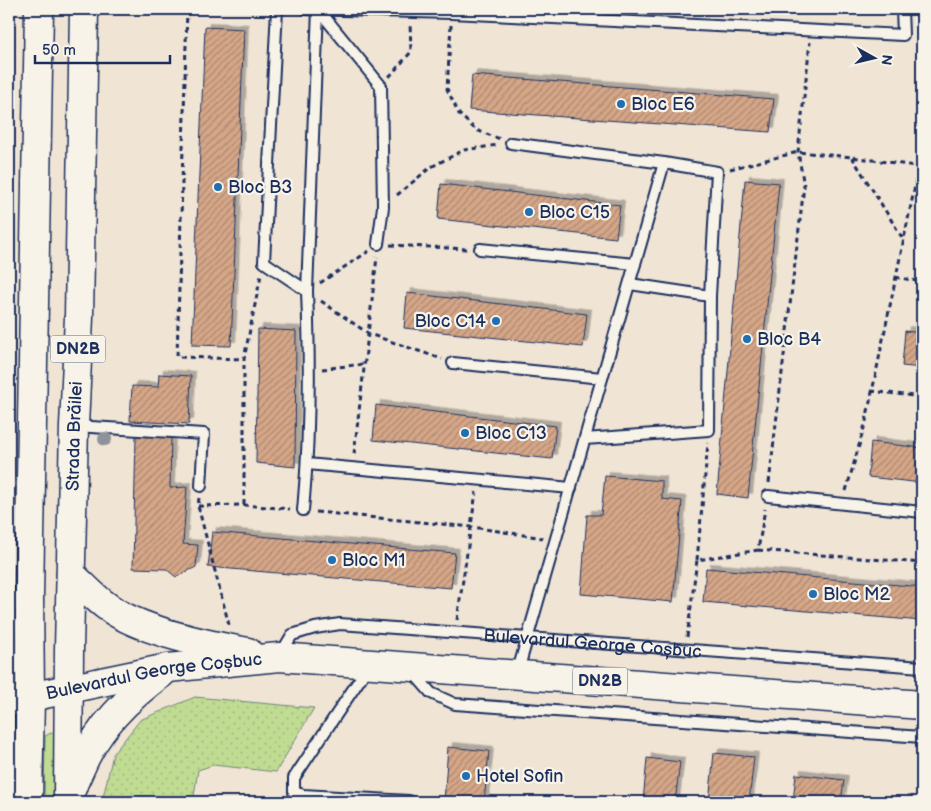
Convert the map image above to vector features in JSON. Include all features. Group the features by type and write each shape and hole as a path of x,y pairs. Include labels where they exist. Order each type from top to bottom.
{"main road":[{"name":"DN2B","path":"20,700 29,598 39,9"},
{"name":"Strada Brăilei","path":"69,802 68,688 74,426 80,317 84,9"},
{"name":"DN2B","path":"71,574 105,606 123,617 191,640 279,657"},
{"path":"9,631 29,598"},
{"name":"Bulevardul George Coșbuc","path":"20,700 68,688 168,668 279,657 922,705"},
{"path":"69,802 72,785 96,738 138,690 168,668"},
{"path":"20,700 28,802"},
{"path":"9,794 16,802"}],"lane":[{"path":"278,9 264,262 307,291"},
{"path":"306,9 451,13 903,35 902,9"},
{"path":"318,9 381,86 383,207 378,244"},
{"path":"303,510 307,464 310,371 307,291 318,9"},
{"path":"510,143 664,163 717,172 710,296 709,430 585,439"},
{"path":"517,675 664,163"},
{"path":"480,249 635,264"},
{"path":"630,284 710,296"},
{"path":"453,363 602,378"},
{"path":"74,426 204,434 201,486"},
{"path":"307,464 571,488"},
{"path":"768,496 922,512"},
{"name":"Bulevardul George Coșbuc","path":"279,657 292,635 315,628 340,624 528,637 685,651 922,667"},
{"path":"370,664 294,778 294,792 303,795 409,801"},
{"path":"418,668 417,677 431,693 455,704 922,738"}],"path":[{"path":"187,9 177,356 244,359"},
{"path":"381,86 411,52 410,12"},
{"path":"451,13 447,89 459,114 476,130 510,143"},
{"path":"758,550 768,496 804,186 798,152 811,32"},
{"path":"383,207 431,167 464,150 510,143"},
{"path":"717,172 798,152 921,166"},
{"path":"843,504 866,421 903,239 921,166 922,152"},
{"path":"852,157 903,239"},
{"path":"352,468 378,244"},
{"path":"453,363 368,334 307,291 378,244 480,249"},
{"path":"244,505 244,359 264,262"},
{"path":"895,277 922,282"},
{"path":"310,371 363,364"},
{"path":"871,391 922,397"},
{"path":"685,651 697,560 709,430"},
{"path":"455,632 472,527 477,480"},
{"path":"201,486 198,506 236,650"},
{"path":"198,506 244,505 303,510 472,527 556,540"},
{"path":"697,560 758,550 922,563"}],"green space":[{"path":"195,697 314,708 276,772 213,765 198,770 193,802 102,802 113,754 140,720"},
{"path":"56,733 59,802 44,802 45,736"}],"building":[{"name":"Bloc B3","path":"205,27 244,29 231,346 192,345"},
{"name":"Bloc E6","path":"472,75 774,99 770,132 469,110"},
{"name":"Bloc B4","path":"745,180 779,183 748,498 717,494"},
{"name":"Bloc C15","path":"441,184 620,205 616,238 438,219"},
{"name":"Bloc C14","path":"407,293 587,314 583,347 404,328"},
{"path":"258,329 296,331 295,467 256,463"},
{"path":"905,331 922,333 922,368 902,366"},
{"path":"159,374 191,376 189,424 130,421 132,386 158,387"},
{"name":"Bloc C13","path":"376,405 556,426 552,459 373,440"},
{"path":"136,436 171,436 170,488 187,487 183,544 198,545 196,567 176,577 166,569 133,568"},
{"path":"871,442 922,448 922,483 868,477"},
{"path":"605,476 662,481 662,499 682,501 673,602 581,594 587,515 601,515"},
{"name":"Bloc M1","path":"212,532 455,553 451,588 208,567"},
{"name":"Bloc M2","path":"706,568 922,587 922,621 703,602"},
{"name":"Hotel Sofin","path":"448,747 489,751 484,802 444,802"},
{"path":"714,753 754,757 749,802 709,802"},
{"path":"647,758 680,762 675,802 643,802"},
{"path":"796,774 844,780 841,802 793,802"}],"place":[{"name":"Bloc E6","path":"621,104"},
{"name":"Bloc B3","path":"218,187"},
{"name":"Bloc C15","path":"529,212"},
{"name":"Bloc C14","path":"496,321"},
{"name":"Bloc B4","path":"747,339"},
{"name":"Bloc C13","path":"465,433"},
{"name":"Bloc M1","path":"332,560"},
{"name":"Bloc M2","path":"813,594"},
{"name":"Hotel Sofin","path":"466,776"}]}
